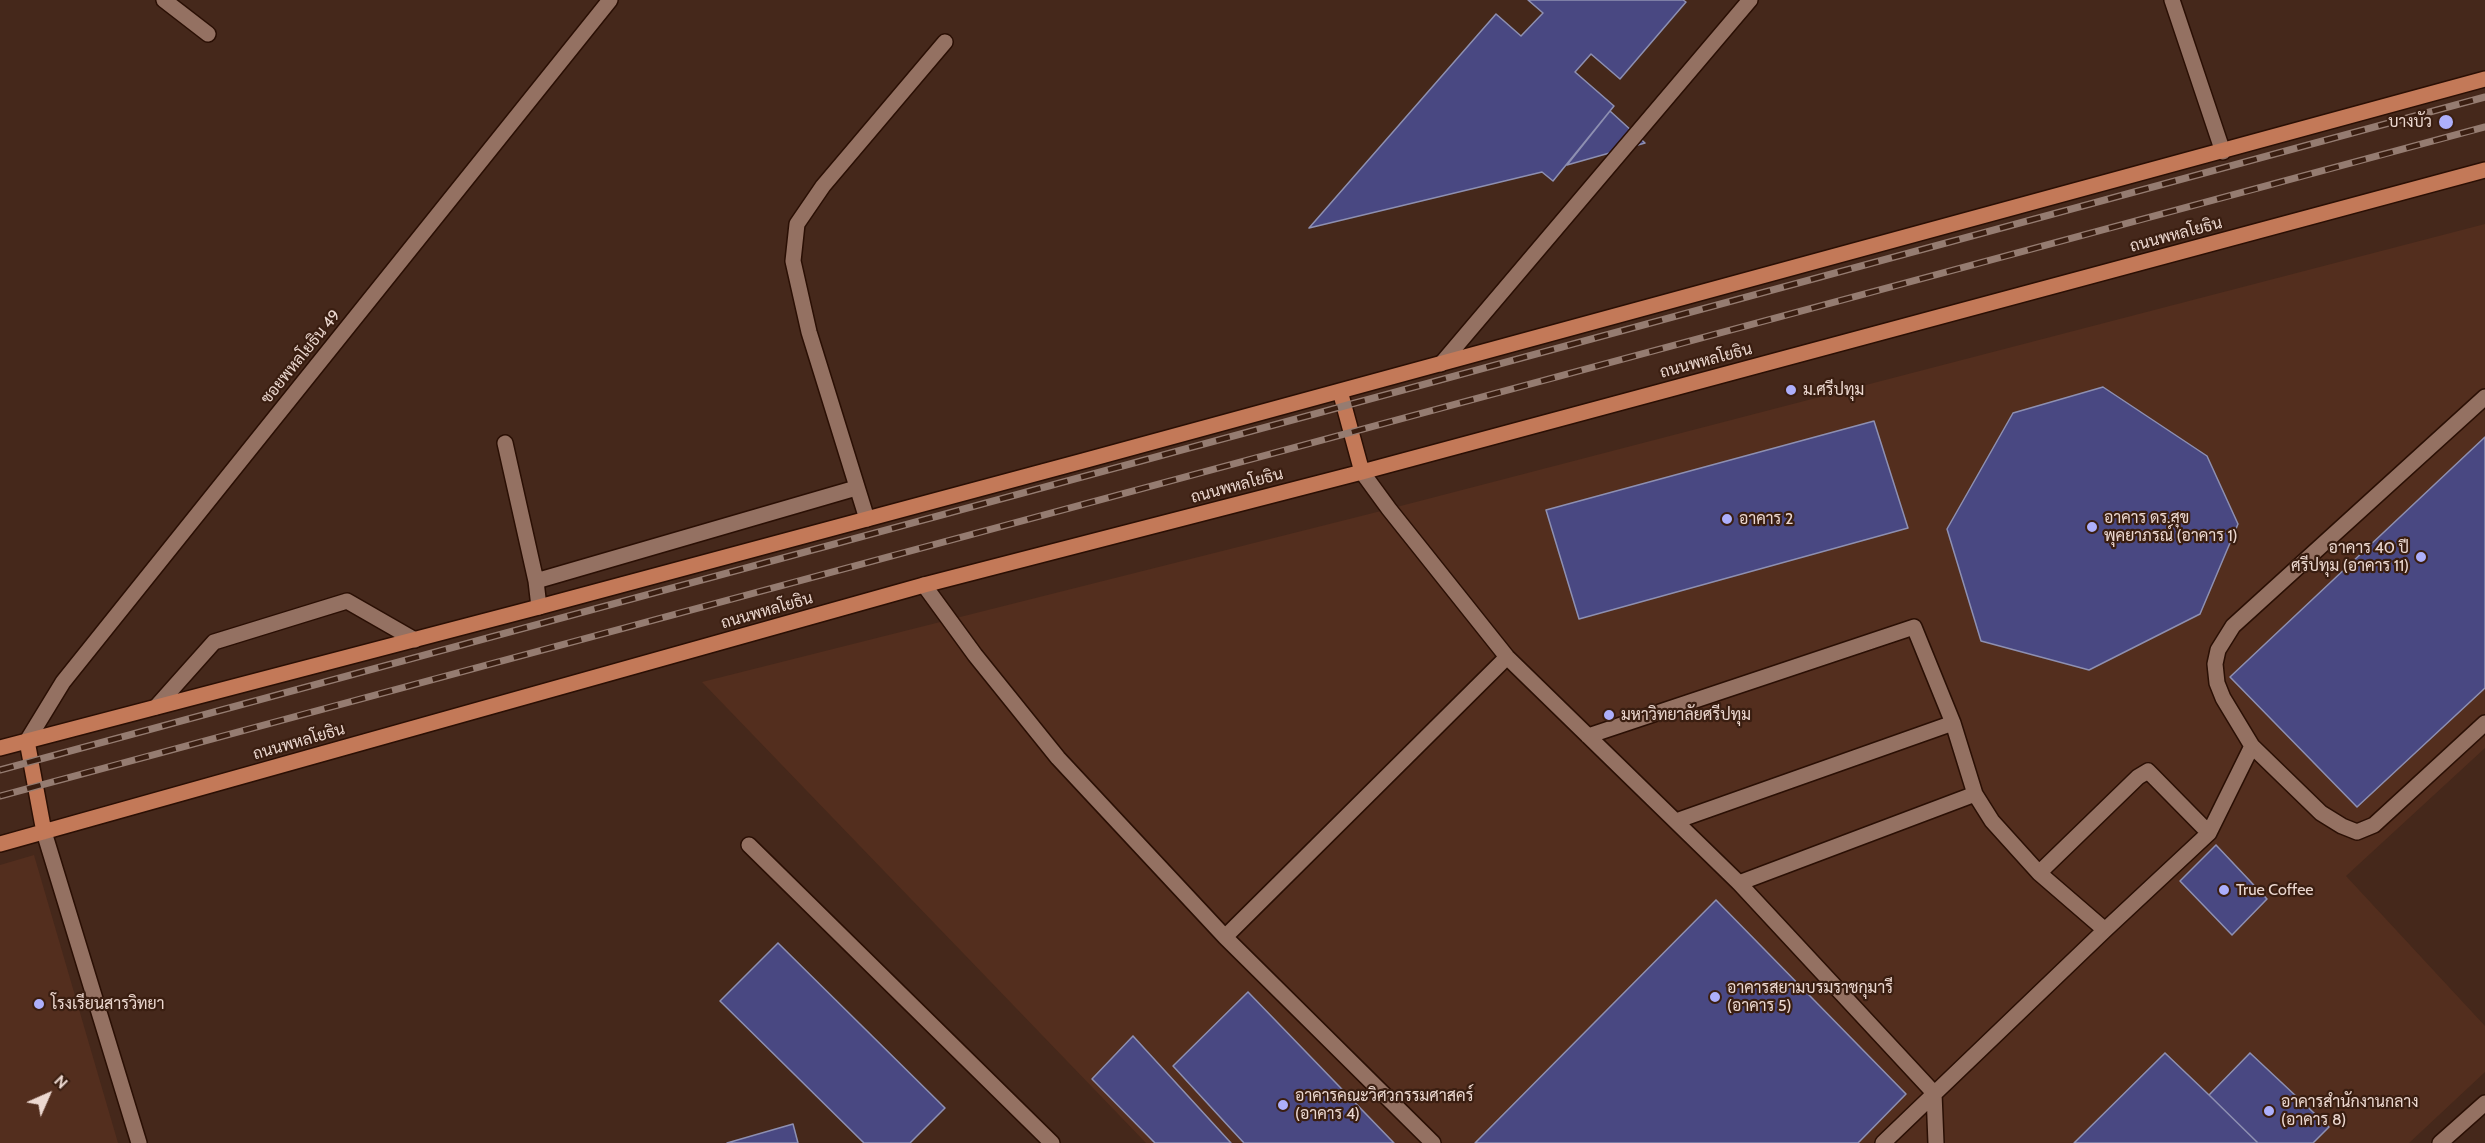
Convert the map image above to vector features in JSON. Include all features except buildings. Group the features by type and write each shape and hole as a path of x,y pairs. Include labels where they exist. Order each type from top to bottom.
{"main road":[{"path":"0,748 867,519 2485,79"},
{"name":"ถนนพหลโยธิน","path":"0,844 924,585 1362,472 2485,171"},
{"path":"1340,391 1362,472"},
{"path":"27,741 44,832"}],"street":[{"path":"164,0 208,34"},
{"name":"ซอยพหลโยธิน 49","path":"27,741 71,673 610,0"},
{"path":"1441,364 1750,0"},
{"path":"2172,0 2223,152"},
{"path":"867,519 809,332 793,261 797,224 823,186 945,42"},
{"path":"2485,397 2233,626 2224,637 2215,664 2217,683 2230,711 2252,746 2321,813 2357,832 2374,825 2485,723"},
{"path":"505,443 536,581 539,607"},
{"path":"1362,472 1507,657 1739,883 1934,1093 1936,1143"},
{"path":"536,581 856,488"},
{"path":"924,585 975,655 1058,758 1225,937 1433,1143"},
{"path":"156,707 214,642 347,602 415,640"},
{"path":"1588,736 1914,627 1953,723 1975,794 1999,830 2038,873 2105,930"},
{"path":"1225,937 1507,657"},
{"path":"1676,821 1953,723"},
{"path":"1883,1143 2209,833 2252,746"},
{"path":"2038,873 2138,777 2148,771 2209,833"},
{"path":"1739,883 1975,794"},
{"path":"44,832 139,1143"},
{"path":"749,845 1052,1143"},
{"path":"2440,1143 2485,1103"}],"shaded area":[{"name":"มหาวิทยาลัยศรีปทุม","path":"2485,224 2485,748 2346,876 2485,1026 2485,1072 2409,1143 1146,1143 702,682 1389,509"},
{"name":"โรงเรียนสารวิทยา","path":"34,855 118,1143 0,1143 0,865"}],"railway":[{"path":"0,770 2485,97"},
{"path":"0,796 2485,127"}],"place":[{"name":"บางบัว","path":"2446,122"},
{"name":"ม.ศรีปทุม","path":"1791,390"},
{"name":"อาคาร 2","path":"1727,519"},
{"name":"อาคาร ดร.สุข พุคยาภรณ์ (อาคาร 1)","path":"2092,527"},
{"name":"อาคาร 40 ปี ศรีปทุม (อาคาร 11)","path":"2421,557"},
{"name":"มหาวิทยาลัยศรีปทุม","path":"1609,715"},
{"name":"True Coffee","path":"2224,890"},
{"name":"อาคารสยามบรมราชกุมารี (อาคาร 5)","path":"1715,997"},
{"name":"โรงเรียนสารวิทยา","path":"39,1004"},
{"name":"อาคารคณะวิศวกรรมศาสคร์ (อาคาร 4)","path":"1283,1105"},
{"name":"อาคารสำนักงานกลาง (อาคาร 8)","path":"2269,1111"}]}
